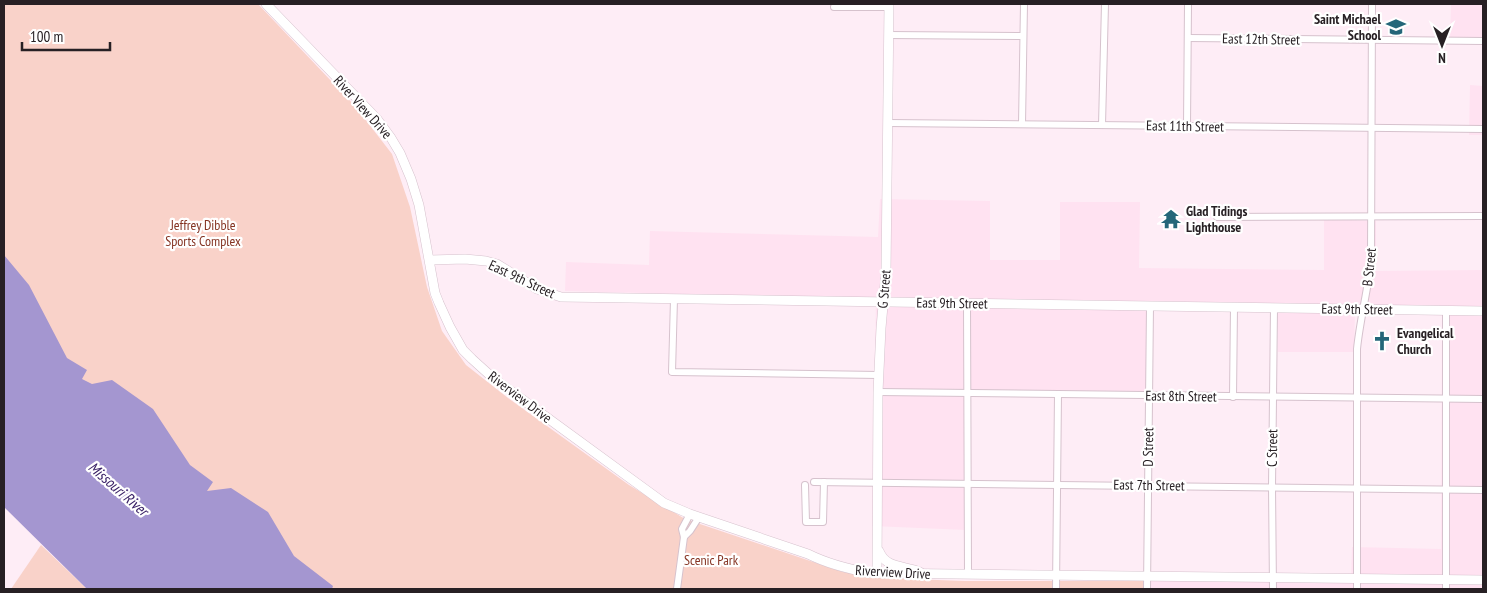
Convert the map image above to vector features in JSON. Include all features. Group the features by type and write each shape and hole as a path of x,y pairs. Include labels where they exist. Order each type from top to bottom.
{"main road":[{"name":"River View Drive","path":"266,4 377,120 391,138 404,161 419,205 430,260"},
{"name":"G Street","path":"877,573 878,375 886,272 889,5"},
{"name":"East 9th Street","path":"430,260 464,259 486,261 505,268 537,289 561,297 1483,311"},
{"name":"Riverview Drive","path":"430,260 435,293 450,327 463,350 493,378 664,503 695,516 808,554 821,561 845,569 877,573 1273,577 1446,584 1483,580"},
{"path":"878,546 882,558 889,563 904,566 925,574"}],"street":[{"path":"1022,124 1024,4"},
{"path":"1102,125 1105,4"},
{"path":"1187,126 1188,4"},
{"name":"B Street","path":"1357,589 1357,349 1371,260 1370,128 1372,4"},
{"path":"834,7 889,5"},
{"path":"888,35 1023,36"},
{"name":"East 12th Street","path":"1188,38 1483,40"},
{"name":"East 11th Street","path":"888,123 1483,129"},
{"path":"1217,217 1483,216"},
{"path":"674,299 672,372 878,375"},
{"path":"968,303 968,574"},
{"name":"D Street","path":"1147,589 1150,306"},
{"path":"1233,397 1234,307"},
{"name":"C Street","path":"1273,589 1274,308"},
{"path":"1446,310 1446,584"},
{"name":"East 8th Street","path":"878,392 1483,399"},
{"path":"1056,589 1058,394"},
{"name":"East 7th Street","path":"814,482 1483,490"},
{"path":"805,485 806,522 823,522 824,482"},
{"path":"677,589 684,536 690,532 695,516"}],"shaded area":[{"path":"1451,4 1483,4 1483,41 1450,41"},
{"path":"1470,85 1483,86 1483,135 1469,135"},
{"path":"880,199 990,201 990,260 1060,260 1060,202 1140,202 1139,268 1324,270 1324,219 1376,221 1376,271 1483,270 1483,589 1143,589 1143,581 1351,582 1352,547 1441,549 1442,314 1355,312 1354,352 1278,352 1278,303 1147,301 1146,398 966,395 966,530 872,526 876,299 565,291 566,262 649,265 650,231 878,237"}],"green space":[{"name":"Jeffrey Dibble Sports Complex","path":"4,4 258,4 354,105 392,154 410,207 427,287 442,331 466,365 508,398 629,485 685,519 843,572 881,578 965,581 1143,581 1143,589 306,589 4,307"},
{"path":"41,545 87,589 11,589"}],"water":[{"name":"Missouri River","path":"4,255 29,285 67,358 87,370 82,379 92,384 112,380 153,409 190,465 213,482 207,491 231,488 268,512 294,556 333,586 332,589 87,589 4,507"}],"place":[{"name":"Saint Michael School","path":"1396,27"},
{"name":"Glad Tidings Lighthouse","path":"1171,219"},
{"name":"Evangelical Church","path":"1382,341"}],"park label":[{"name":"Scenic Park","path":"711,560"}]}
